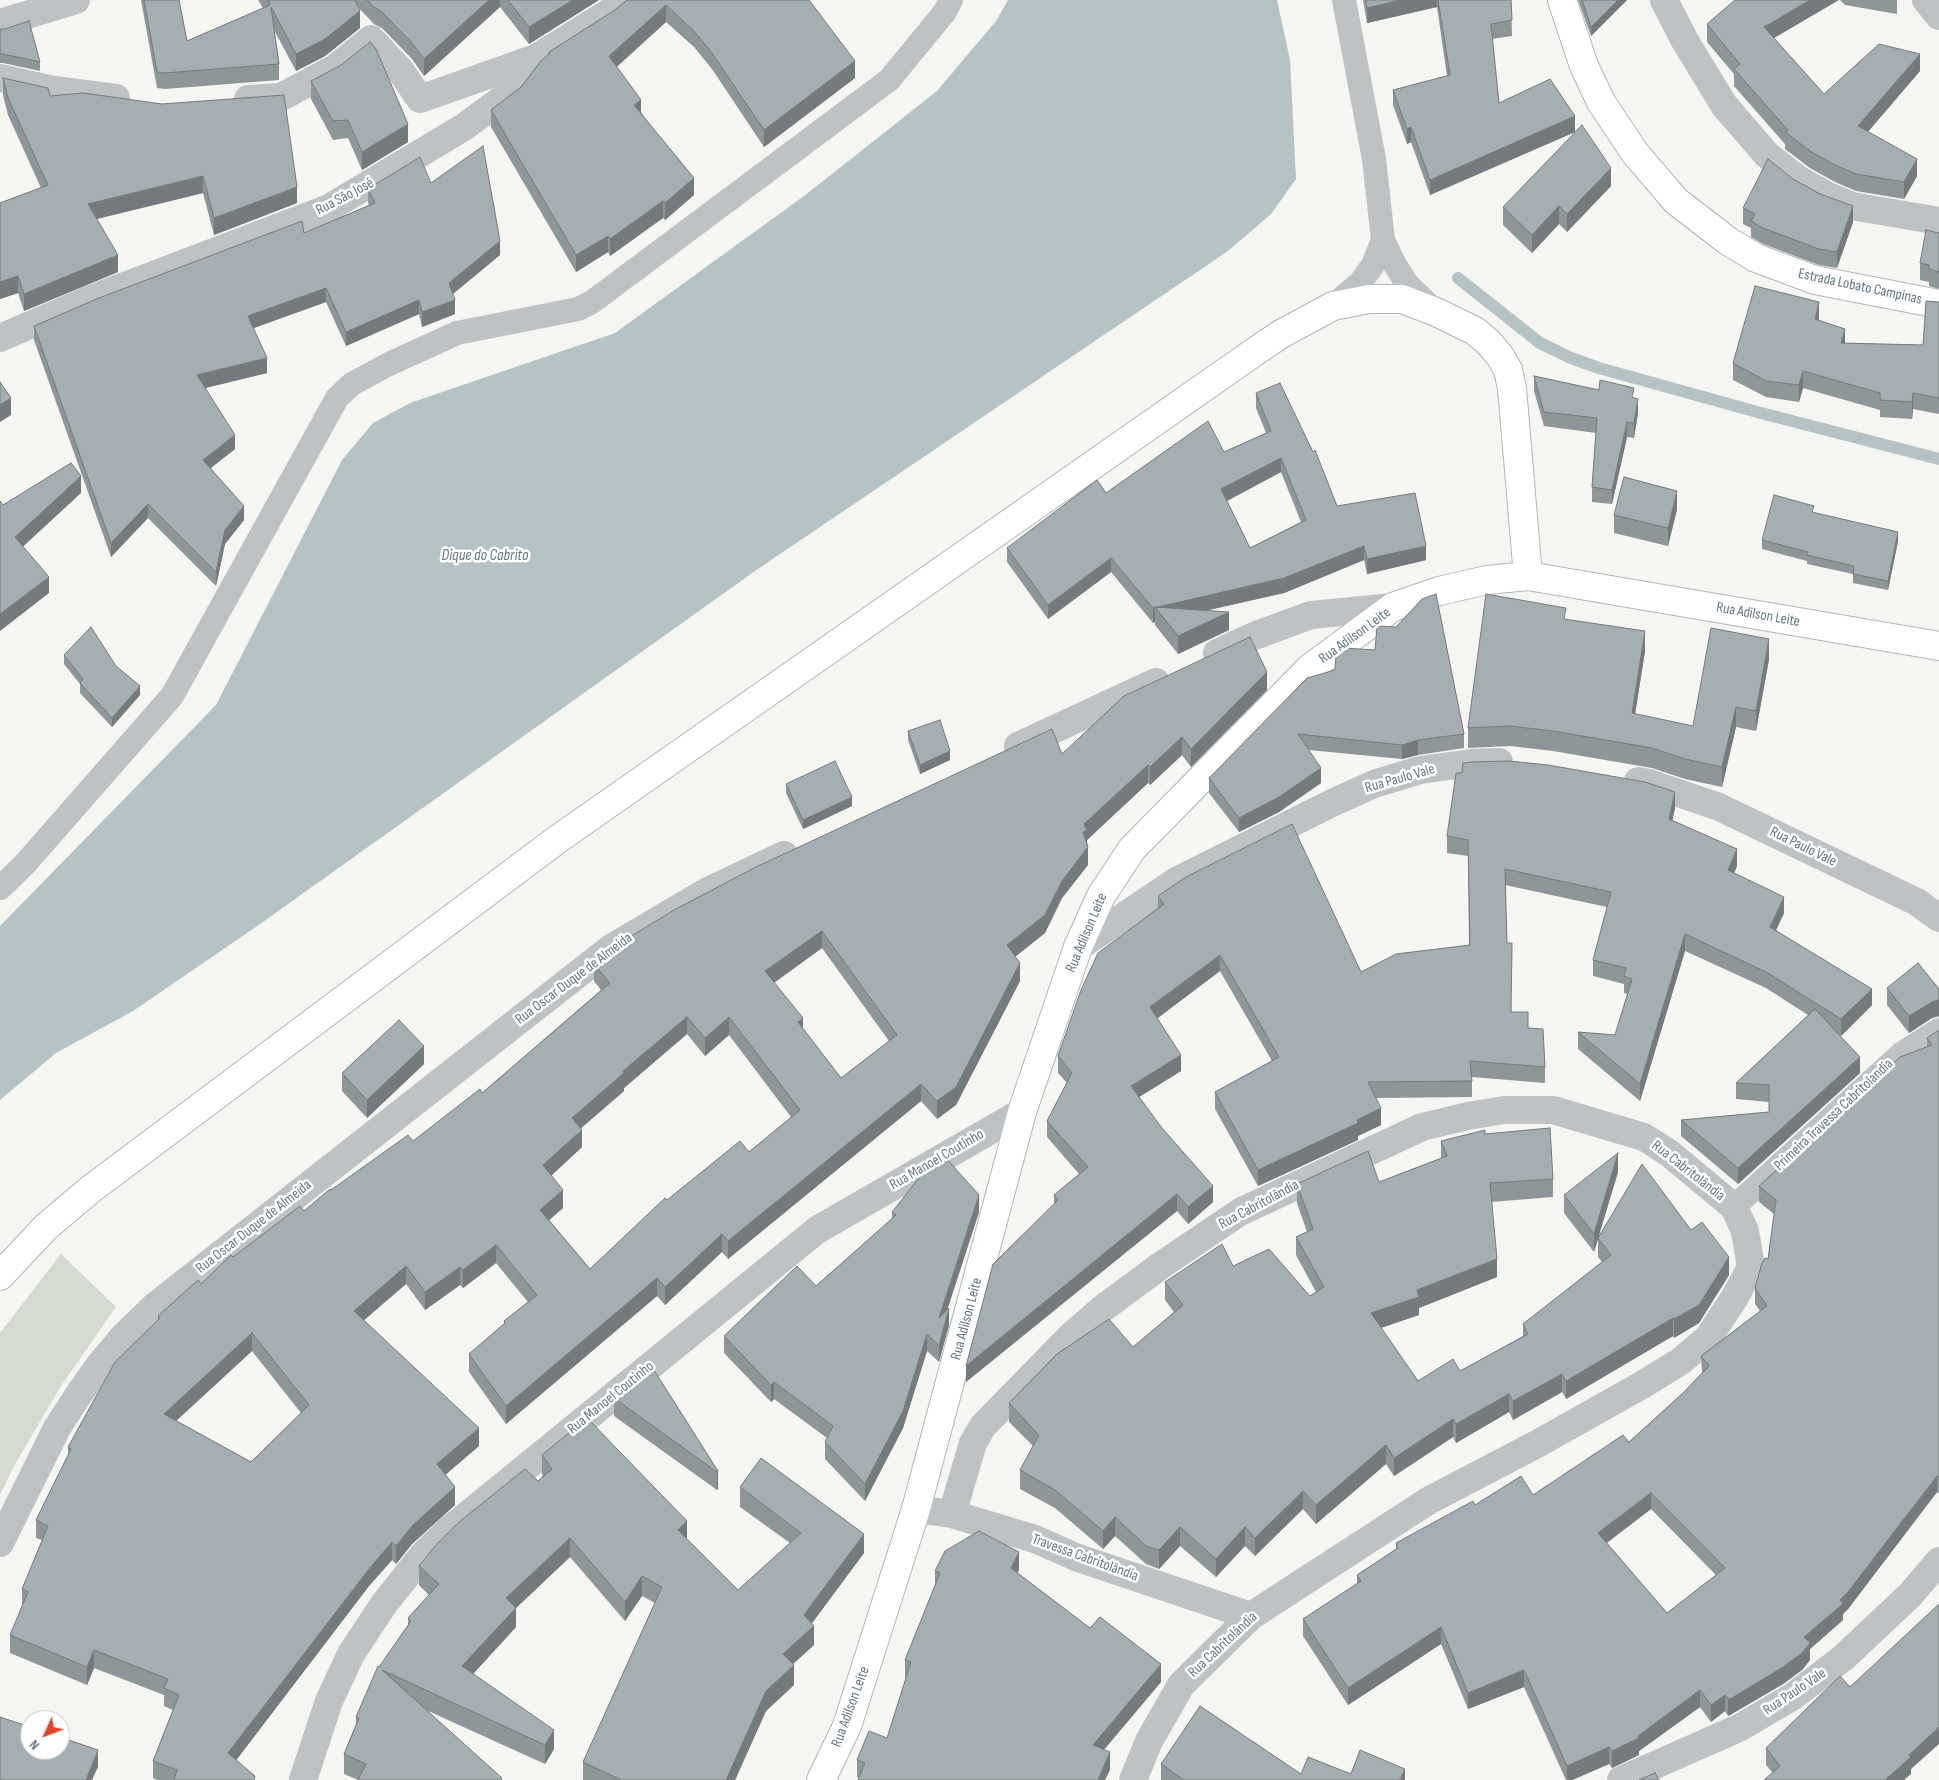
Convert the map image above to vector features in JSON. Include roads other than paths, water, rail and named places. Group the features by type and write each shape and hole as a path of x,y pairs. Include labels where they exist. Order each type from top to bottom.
{"street":[{"path":"0,23 76,0"},
{"name":"Rua Sâo José","path":"0,338 93,298 329,208 464,127 509,94 536,58 607,14 623,0"},
{"name":"Estrada Lobato Campinas","path":"1562,0 1584,66 1601,102 1635,153 1676,201 1728,241 1756,258 1815,280 1939,304"},
{"path":"1664,0 1685,42 1724,104 1767,154 1801,181 1828,196 1852,206 1939,221"},
{"path":"1926,0 1939,16"},
{"path":"221,101 281,97 334,69 371,39 400,70 420,99 536,58"},
{"path":"0,78 54,90 137,102"},
{"path":"0,1276 46,1227 91,1189 558,838 1253,353 1281,334 1332,306 1369,299 1402,299 1436,312 1474,331 1488,342 1500,356 1508,370 1512,388 1528,576"},
{"name":"Rua Adilson Leite","path":"821,1780 847,1726 916,1509 1022,1112 1078,947 1101,896 1132,849 1310,668 1393,607 1439,591 1487,580 1528,576 1939,646"},
{"path":"992,758 1254,636 1310,615 1393,607"},
{"name":"Rua Paulo Vale","path":"1078,947 1178,880 1374,784 1420,770 1471,763 1510,762 1526,764"},
{"name":"Rua Paulo Vale","path":"1613,777 1649,783 1719,807 1917,902 1939,918"},
{"name":"Rua Oscar Duque de Almeida","path":"0,1543 57,1428 76,1397 123,1337 155,1306 611,948 706,892 803,846"},
{"name":"Rua Cabritolândia","path":"952,1514 973,1443 983,1426 1071,1336 1102,1309 1160,1266 1240,1212 1422,1127 1504,1110 1553,1110 1644,1137 1669,1153 1734,1207 1745,1231 1750,1267 1735,1297 1708,1338 1681,1361 1537,1444 1428,1501 1251,1616 1181,1685 1149,1740 1133,1780"},
{"name":"Rua Manoel Coutinho","path":"303,1780 329,1701 351,1654 384,1604 423,1555 448,1530 817,1230 1022,1112"},
{"name":"Travessa Cabritolândia","path":"916,1509 952,1514 1035,1539 1078,1558 1251,1616"},
{"name":"Rua Paulo Vale","path":"1621,1780 1739,1728 1792,1697 1843,1658 1910,1595 1939,1561"}],"lane":[{"path":"0,888 24,865 172,696 326,415 338,398 352,384 389,364 457,333 578,309 592,302 888,80 944,13 951,0"},
{"path":"1344,0 1374,159 1383,240 1394,265 1408,285 1436,312"},
{"path":"1332,306 1360,283 1373,265 1383,240"},
{"name":"Primeira Travessa Cabritolandia","path":"1734,1207 1901,1054 1939,1030"}],"water":[{"name":"Dique do Cabrito","path":"1008,0 1277,0 1290,60 1296,179 1271,214 1228,251 755,571 253,929 133,1011 56,1053 0,1100 0,926 216,705 342,460 373,423 410,403 615,333 804,196 937,91 996,21"}],"waterway":[{"path":"1458,278 1540,343 1571,358 1599,368 1761,413 1939,459"}]}
